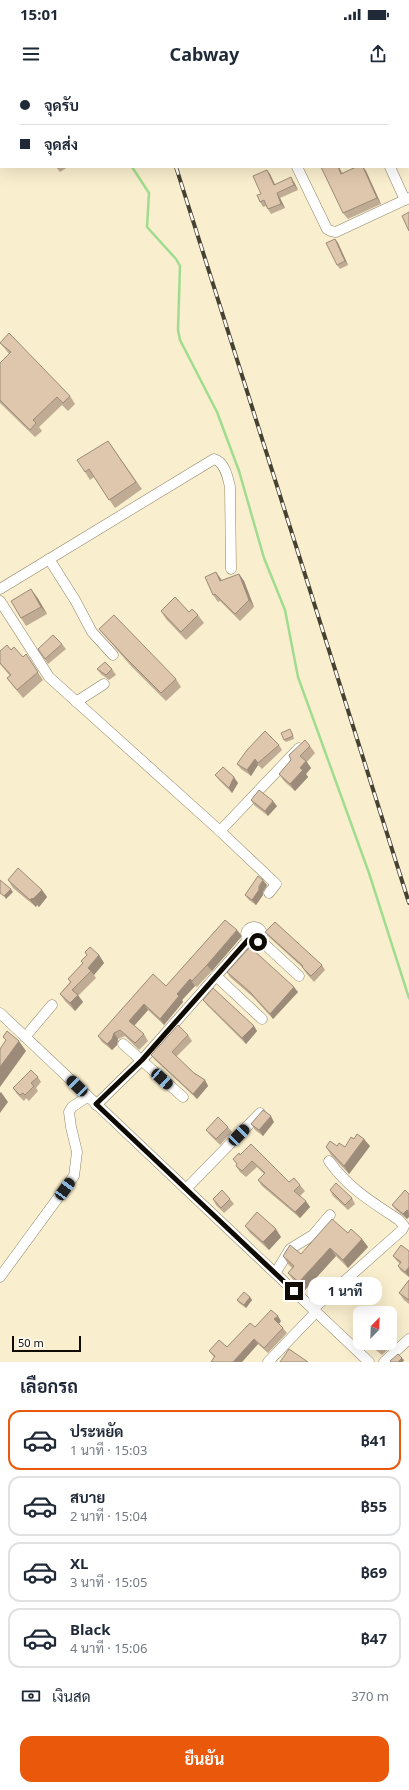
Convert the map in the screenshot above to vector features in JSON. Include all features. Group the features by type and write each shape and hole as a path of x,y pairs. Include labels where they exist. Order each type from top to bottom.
{"street":[{"path":"297,168 327,229 336,232 407,199 391,168"},
{"path":"0,589 214,459 218,460 224,468 230,487 231,569"},
{"path":"49,559 75,600 92,632 113,655"},
{"path":"0,601 45,672 276,884 269,893"},
{"path":"76,702 104,684"},
{"path":"220,832 299,748"},
{"path":"248,940 246,933 249,928 254,927 259,929 262,933 260,940"},
{"path":"248,940 255,942 260,940"},
{"path":"96,1104 142,1060 248,940"},
{"path":"260,940 299,976"},
{"path":"216,976 262,1019"},
{"path":"25,1037 52,1005"},
{"path":"0,1013 276,1272 369,1362"},
{"path":"123,1044 182,1097"},
{"path":"0,1277 74,1176 77,1152 69,1112 72,1106 88,1096"},
{"path":"186,1189 260,1113"},
{"path":"268,1362 314,1310 402,1230 404,1226 399,1220 357,1192 338,1173 329,1161"},
{"path":"276,1272 290,1249 312,1235 330,1215"},
{"path":"384,1362 409,1339"}],"building":[{"path":"321,168 338,168 341,174 354,168 363,168 377,198 343,213"},
{"path":"267,170 274,185 291,177 294,185 277,193 281,204 268,209 264,200 260,202 257,195 261,194 253,176"},
{"path":"409,212 409,231 402,216"},
{"path":"335,239 345,261 337,265 326,243"},
{"path":"9,333 70,396 63,403 57,397 33,420 36,423 30,430 0,400 0,363 11,352 0,343"},
{"path":"108,441 136,482 109,500 89,469 85,472 77,460"},
{"path":"216,572 220,581 239,574 249,600 235,614 215,594 213,595 205,577"},
{"path":"31,589 41,607 21,618 11,601"},
{"path":"175,597 189,612 192,609 198,615 181,632 161,611"},
{"path":"114,615 176,679 161,693 99,629"},
{"path":"53,635 62,644 45,659 38,649"},
{"path":"7,645 11,650 14,647 23,657 26,654 38,672 17,690 7,678 11,675 0,663 0,651"},
{"path":"105,662 112,669 106,675 97,669"},
{"path":"290,729 293,736 284,740 281,733"},
{"path":"265,731 279,745 258,763 255,759 247,770 237,764 247,750"},
{"path":"305,740 310,746 300,756 306,761 300,768 303,770 290,784 279,774 291,760 289,755"},
{"path":"223,767 234,777 229,788 215,775"},
{"path":"259,790 273,801 265,811 251,800"},
{"path":"18,868 42,890 33,899 32,898 30,900 8,880"},
{"path":"258,876 263,880 259,886 259,890 252,900 245,895"},
{"path":"0,880 11,889 4,896 0,893"},
{"path":"225,920 237,930 192,981 190,979 177,994 179,996 160,1019 144,1004 129,1021 144,1034 135,1043 120,1030 114,1033 112,1039 107,1044 98,1036 153,974 166,986"},
{"path":"275,922 322,965 311,976 302,967 303,966 265,932"},
{"path":"90,947 99,955 88,968 91,971 72,990 78,995 70,1003 60,994 71,982 68,979 83,963 81,961 87,955 85,952"},
{"path":"250,947 294,987 270,1014 250,992 227,972"},
{"path":"213,988 254,1026 242,1038 203,1000"},
{"path":"178,1025 188,1035 172,1052 194,1073 205,1080 193,1094 151,1055"},
{"path":"7,1031 19,1041 0,1067 0,1049 6,1040 3,1037"},
{"path":"31,1070 38,1077 31,1083 34,1086 25,1095 23,1093 20,1095 13,1088"},
{"path":"263,1110 271,1116 259,1130 251,1124"},
{"path":"218,1117 228,1127 216,1139 206,1130"},
{"path":"357,1134 364,1139 344,1166 326,1147 330,1141 337,1146 339,1143 345,1147 351,1137 354,1139"},
{"path":"251,1144 289,1182 294,1178 300,1185 294,1191 306,1201 295,1212 258,1180 265,1173 252,1161 242,1171 236,1166 237,1164 233,1159 239,1153 240,1155"},
{"path":"336,1183 352,1198 345,1205 330,1190"},
{"path":"222,1190 230,1199 221,1208 213,1199"},
{"path":"405,1190 409,1194 409,1211 407,1210 403,1214 392,1205"},
{"path":"257,1212 276,1229 263,1242 245,1226"},
{"path":"332,1219 348,1233 351,1229 362,1239 343,1260 330,1248 299,1282 288,1273 294,1266 283,1256 290,1245 301,1254"},
{"path":"401,1245 409,1251 409,1267 405,1272 398,1266 401,1262 393,1256"},
{"path":"409,1280 409,1300 399,1293"},
{"path":"244,1292 250,1297 244,1305 237,1300"},
{"path":"271,1310 278,1316 274,1319 283,1328 264,1348 254,1339 233,1362 211,1362 215,1356 209,1351 219,1340 227,1347 250,1323 255,1327"},
{"path":"289,1349 308,1362 280,1362"},
{"path":"398,1354 402,1358 398,1362 390,1361"}],"waterway":[{"path":"133,168 149,193 147,227 176,259 180,266 178,330 180,340 217,412 239,471 264,558 285,610 298,677 369,873 409,998"}],"railway":[{"path":"176,168 409,903"}],"route":[{"path":"258,942 250,942 248,940 142,1060 96,1104 276,1272 294,1291"}]}
